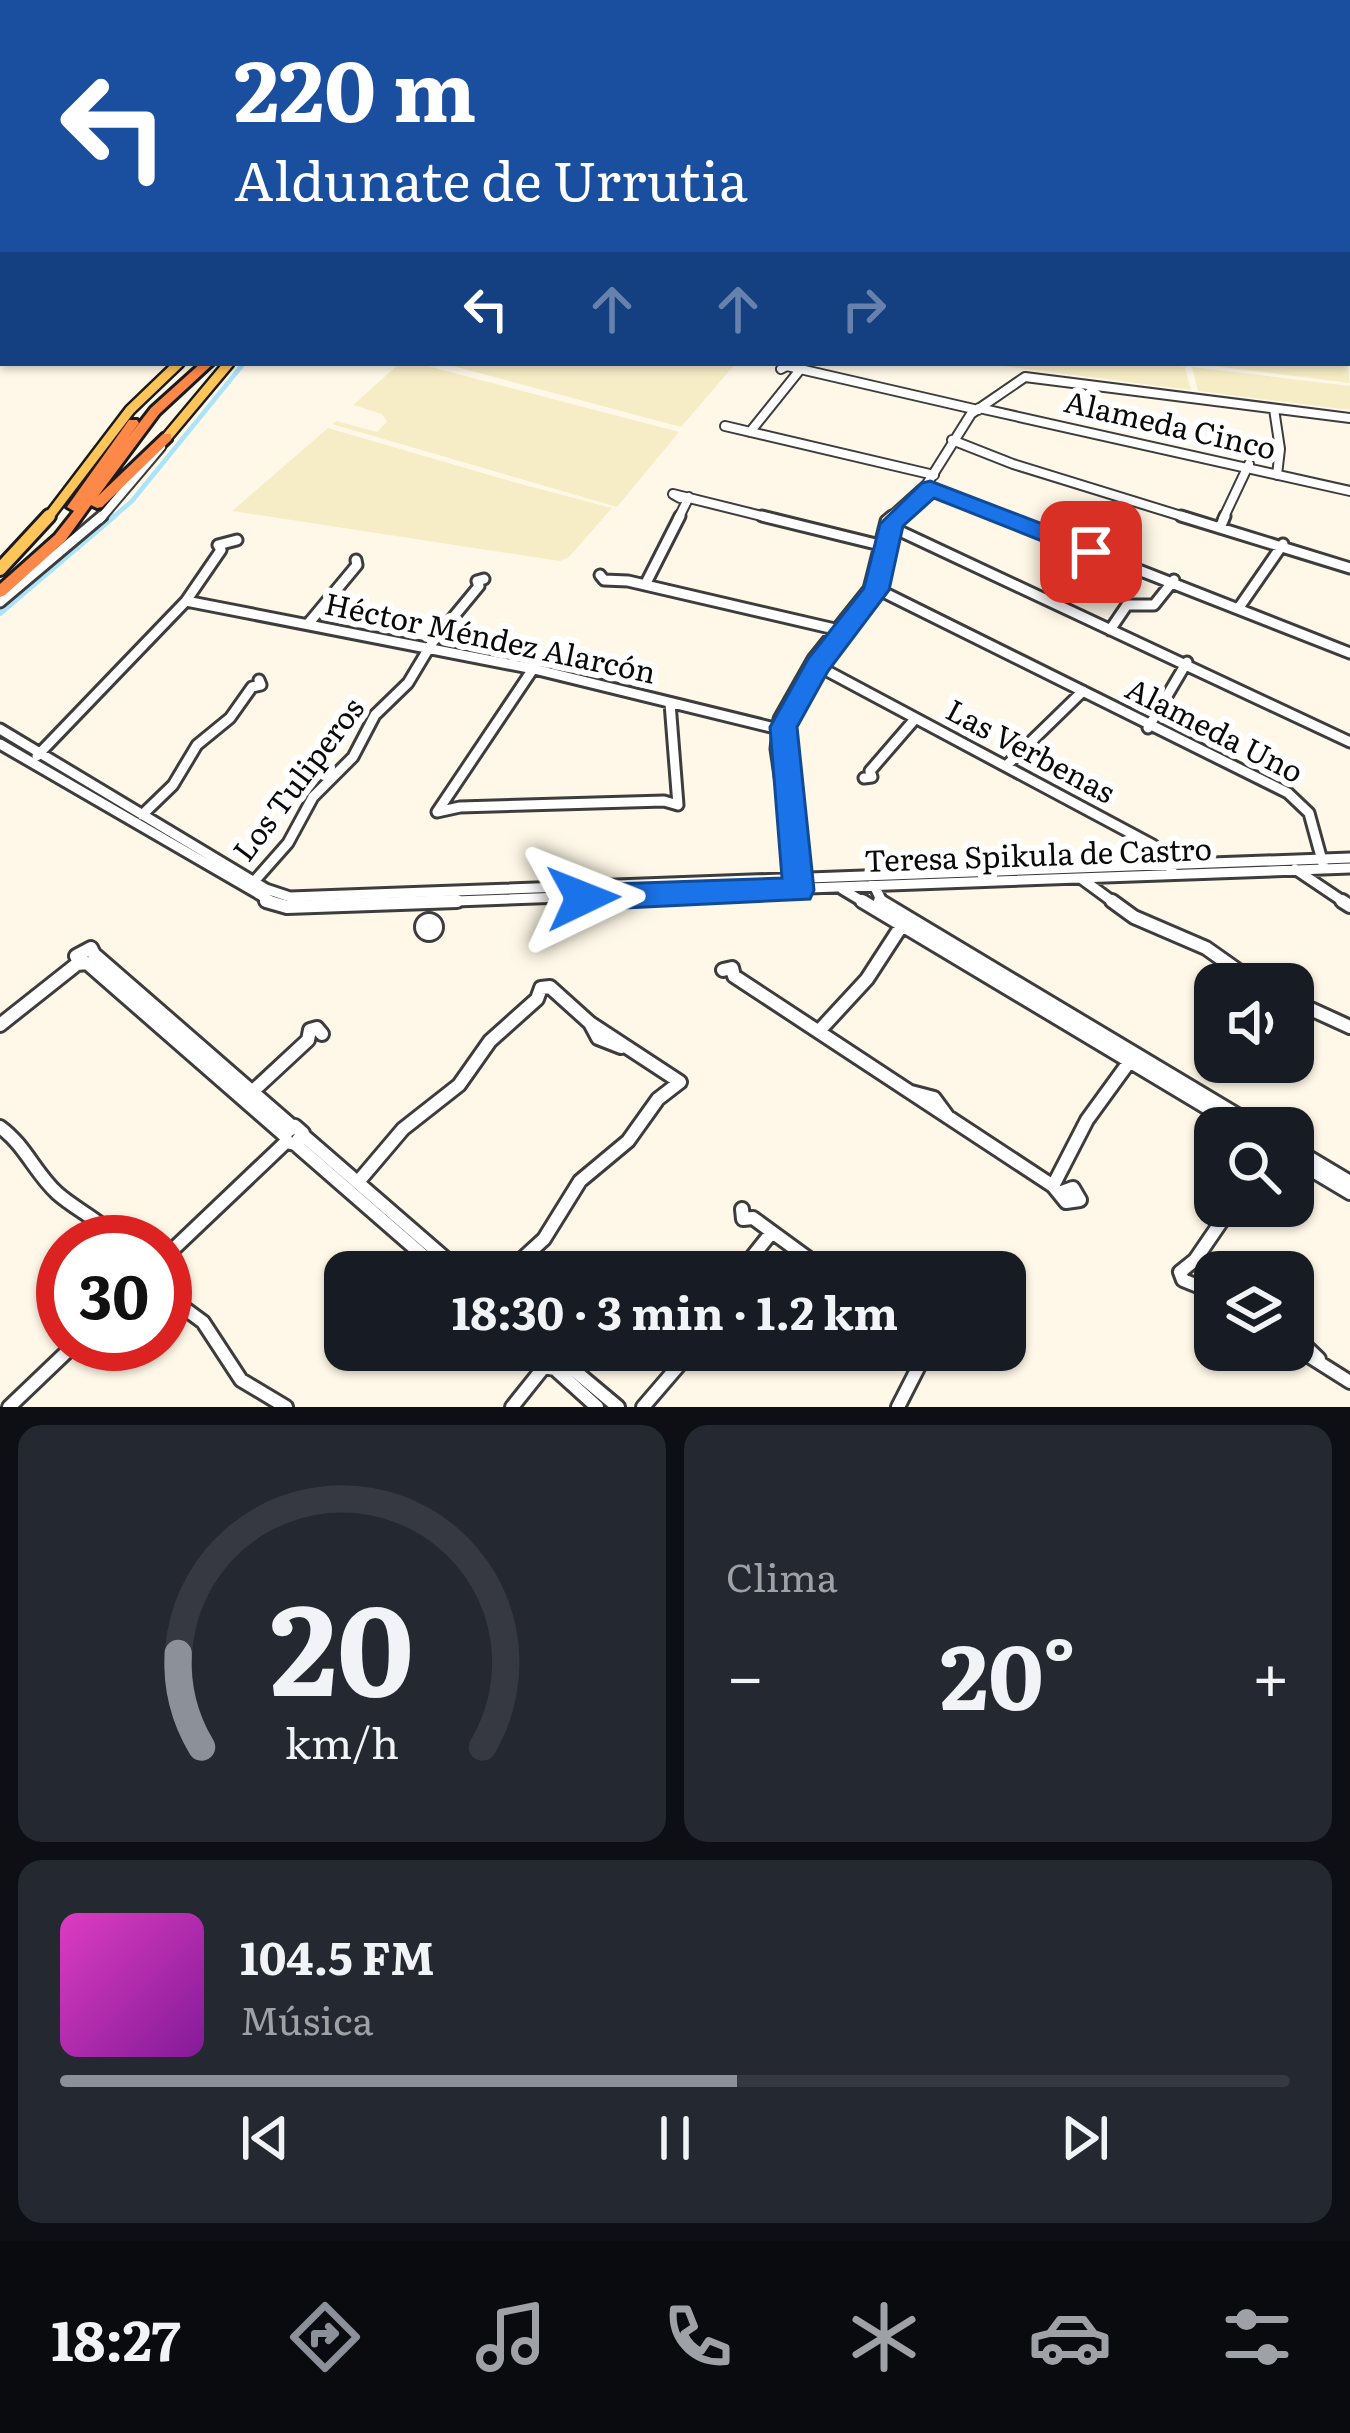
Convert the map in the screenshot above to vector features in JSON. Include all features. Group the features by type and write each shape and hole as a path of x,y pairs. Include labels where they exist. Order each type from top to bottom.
{"highway":[{"path":"0,580 68,514 147,406 199,366"},
{"path":"51,548 155,411 200,366"},
{"path":"7,592 167,437"}],"main road":[{"path":"0,569 55,514 143,395 176,366"},
{"path":"167,437 225,366"}],"street":[{"name":"Alameda Cinco","path":"750,432 795,370 1350,489"},
{"path":"798,884 780,728 814,664 873,589 888,524 931,483 980,408 1025,377 1350,418"},
{"path":"1274,409 1277,472"},
{"path":"734,428 931,483 1350,651"},
{"path":"0,604 7,592 103,518 167,437"},
{"path":"955,440 1350,567"},
{"path":"1217,526 1244,487 1246,465"},
{"path":"644,585 685,497 882,547"},
{"path":"888,524 1350,740"},
{"path":"1239,608 1282,546"},
{"path":"36,757 187,599 221,550"},
{"path":"309,622 351,567"},
{"path":"610,577 841,630"},
{"path":"1111,628 1127,605 1154,605 1173,582"},
{"name":"Los Tuliperos","path":"250,886 288,843 313,797 353,757 374,715 408,683 431,645 479,586"},
{"name":"Alameda Uno","path":"873,589 1291,800 1305,817 1321,863"},
{"name":"Héctor Méndez Alarcón","path":"187,599 534,667 780,728"},
{"path":"1149,726 1186,663"},
{"name":"Las Verbenas","path":"814,664 1154,845 1172,870"},
{"path":"534,667 436,812 669,796 670,701"},
{"path":"138,819 173,785 197,745 230,718 253,688"},
{"path":"1009,768 1084,694"},
{"name":"Las Verbenas","path":"870,771 915,718"},
{"name":"Teresa Spikula de Castro","path":"0,729 36,757"},
{"name":"Teresa Spikula de Castro","path":"3,746 18,739"},
{"name":"Teresa Spikula de Castro","path":"3,746 36,757 287,907 1293,866 1350,858"},
{"path":"451,795 460,808"},
{"name":"Teresa Spikula de Castro","path":"1321,863 1350,868"},
{"path":"1293,866 1350,906"},
{"path":"1079,874 1138,920 1206,948 1227,963"},
{"path":"873,883 878,900 905,922"},
{"path":"840,884 1221,1107"},
{"path":"429,921 430,898"},
{"path":"818,1031 867,980 905,922"},
{"path":"0,1021 84,959"},
{"path":"84,959 253,1091 292,1137 358,1183 437,1251"},
{"path":"84,959 419,1251"},
{"path":"734,976 1058,1189 1087,1120 1133,1058"},
{"path":"358,1183 403,1129 454,1090 496,1035 537,1000 556,998 590,1023 600,1040 622,1047 662,1074 664,1093 628,1141 580,1180 544,1239 531,1251"},
{"path":"1314,1011 1350,1028"},
{"path":"253,1091 308,1040"},
{"path":"1133,1058 1209,1107"},
{"path":"0,1126 26,1145 52,1188 91,1215"},
{"path":"192,1231 292,1137"},
{"path":"1314,1161 1350,1182"},
{"path":"1314,1172 1350,1193"},
{"path":"753,1218 798,1251"},
{"path":"757,1251 772,1232"},
{"path":"1194,1261 1180,1276 1194,1282"},
{"path":"192,1314 203,1322 241,1380 286,1407"},
{"path":"1314,1352 1322,1364"},
{"path":"1314,1359 1350,1382"},
{"path":"9,1407 47,1371"},
{"path":"512,1407 538,1371"},
{"path":"561,1371 597,1407"},
{"path":"567,1371 618,1407"},
{"path":"643,1407 674,1371"},
{"path":"898,1407 914,1371"}],"shaded area":[{"path":"397,366 427,366 679,432 617,507 332,424 336,421 377,432 387,422 382,414 353,405"},
{"path":"453,366 733,366 681,427"},
{"path":"1002,366 1178,366 1185,367 1191,390"},
{"path":"1214,366 1348,366 1350,383"},
{"path":"1192,367 1350,386 1350,410 1198,391"},
{"path":"328,428 612,508 569,557 560,561 232,511"}],"waterway":[{"path":"111,519 132,501 242,366"},
{"path":"0,613 114,516"}],"route":[{"path":"583,898 799,890 784,727 817,666 877,590 892,524 930,488 1091,552"}]}
